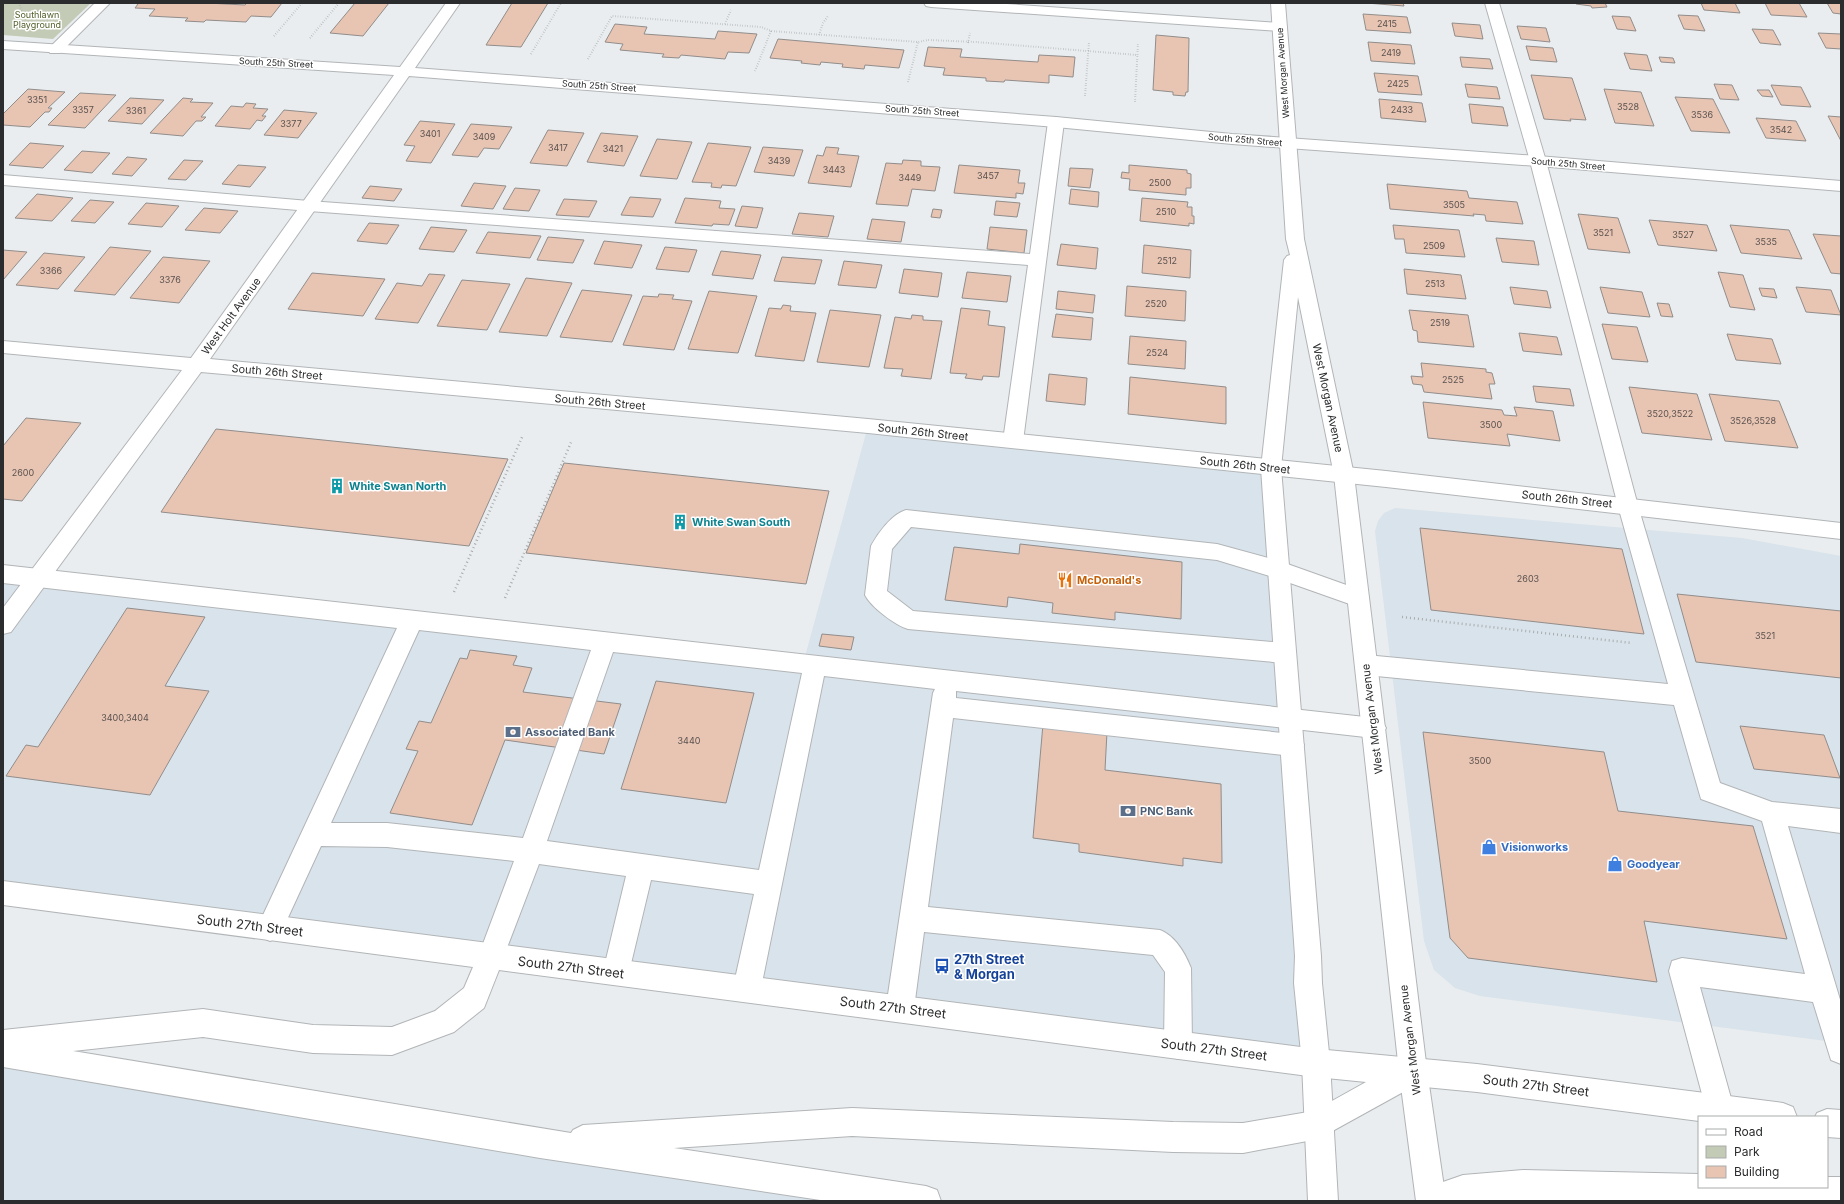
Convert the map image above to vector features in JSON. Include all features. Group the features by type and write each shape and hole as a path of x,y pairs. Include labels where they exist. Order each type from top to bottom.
{"street":[{"path":"55,50 103,3"},
{"name":"West Holt Avenue","path":"3,625 195,365 454,3"},
{"path":"931,3 1280,27"},
{"name":"West Morgan Avenue","path":"1278,3 1295,239 1344,475 1413,1071 1431,1201"},
{"path":"1492,3 1538,161 1628,506 1710,791 1772,813 1841,821"},
{"name":"South 25th Street","path":"3,46 405,71 1056,122 1288,144 1538,161 1841,186"},
{"path":"1013,441 1056,122"},
{"path":"3,180 309,206 1037,260"},
{"name":"West Morgan Avenue","path":"1295,239 1271,468 1308,956 1308,983 1316,1063 1323,1201"},
{"name":"South 26th Street","path":"3,347 868,426 1344,475 1841,531"},
{"path":"1285,653 908,620 876,595 882,546 906,518 1217,552 1279,570 1358,598"},
{"path":"3,574 1374,728"},
{"path":"270,928 412,620"},
{"path":"3,1044 203,1023 313,1039 392,1041 444,1022 474,998 531,851 605,642"},
{"path":"1366,665 1683,696"},
{"path":"748,988 815,666"},
{"path":"900,1008 947,680"},
{"path":"943,707 1045,716 1292,745"},
{"path":"1772,813 1822,990 1841,1050"},
{"path":"313,834 387,835 531,851 769,884"},
{"path":"616,972 641,866"},
{"name":"South 27th Street","path":"3,893 491,957 748,988 1316,1063 1413,1071 1774,1116"},
{"path":"913,918 1160,943 1178,968 1178,1045"},
{"path":"1720,1109 1682,971 1822,990"},
{"path":"3,1053 540,1143 926,1201"},
{"path":"540,1143 852,1122 1173,1137 1243,1138 1318,1125 1413,1071"},
{"path":"1828,1123 1841,1124"},
{"path":"1431,1201 1462,1190 1523,1185 1841,1192"}],"path":[{"path":"272,38 302,3"},
{"path":"309,39 339,3"},
{"path":"529,57 561,3"},
{"path":"725,24 731,10"},
{"path":"584,64 612,16 761,27 771,32 918,42 928,40 1049,47 1059,50 1137,55"},
{"path":"819,35 823,23 828,16"},
{"path":"1134,105 1139,18"},
{"path":"752,78 771,32"},
{"path":"968,43 970,33"},
{"path":"1084,102 1089,40"},
{"path":"907,88 918,42"},
{"path":"440,623 523,435"},
{"path":"492,629 572,440"},
{"path":"1402,617 1669,648"}],"shaded area":[{"path":"868,426 1271,468 1316,1063 3,893 3,574 803,664"},
{"path":"1395,508 1742,538 1841,556 1841,1043 1480,996 1455,988 1434,970 1424,941 1375,531 1378,521 1384,513"},
{"path":"3,1053 926,1201 3,1201"}],"green space":[{"name":"Southlawn Playground","path":"3,3 91,3 53,39 3,35"}],"building":[{"path":"134,3 207,3 245,5 247,3 282,3 271,17 251,16 246,22 206,20 204,22 185,21 188,18 149,16 155,9 135,8 138,4"},
{"path":"355,3 389,3 363,36 330,33"},
{"path":"512,3 548,3 521,47 486,45"},
{"path":"1366,3 1403,3 1404,6"},
{"path":"1575,3 1605,3 1607,7 1592,8 1591,6"},
{"path":"1701,3 1735,3 1740,13 1704,10"},
{"path":"1765,3 1799,3 1807,17 1771,15"},
{"path":"1827,3 1841,3 1841,14 1833,13"},
{"path":"1363,14 1407,17 1411,33 1366,30"},
{"path":"1678,15 1698,16 1705,31 1684,29"},
{"path":"1612,16 1630,17 1636,31 1617,29"},
{"path":"1452,23 1480,25 1483,39 1455,36"},
{"path":"615,24 647,27 644,34 715,39 718,31 757,34 749,53 728,52 725,59 681,55 679,58 662,57 664,54 620,50 623,44 605,42"},
{"path":"1517,26 1546,28 1550,42 1521,39"},
{"path":"1752,29 1773,30 1781,45 1760,43"},
{"path":"1818,33 1841,34 1841,49 1826,48"},
{"path":"1156,35 1189,38 1188,92 1186,92 1185,96 1173,95 1173,92 1153,90"},
{"path":"778,39 904,50 899,68 865,65 864,69 842,67 843,64 821,62 820,65 801,63 802,61 770,58"},
{"path":"1368,42 1411,45 1415,64 1371,61"},
{"path":"1526,46 1553,48 1557,62 1530,60"},
{"path":"928,47 962,49 960,57 1038,62 1039,55 1075,57 1073,77 1049,75 1049,83 1005,80 1004,82 986,81 986,78 943,75 945,68 924,66"},
{"path":"1624,53 1647,55 1652,71 1630,69"},
{"path":"1460,57 1490,59 1493,69 1462,67"},
{"path":"1659,57 1673,58 1675,63 1661,62"},
{"path":"1374,73 1418,76 1422,95 1378,92"},
{"path":"1531,75 1572,78 1586,120 1570,119 1571,121 1544,119"},
{"path":"1465,84 1497,87 1500,99 1468,97"},
{"path":"1714,84 1732,85 1739,100 1720,99"},
{"path":"1771,85 1801,87 1811,107 1781,105"},
{"path":"28,89 65,92 48,108 52,108 49,112 45,112 30,127 3,125 3,114"},
{"path":"1604,89 1641,92 1654,126 1615,123"},
{"path":"1757,90 1769,90 1773,97 1762,96"},
{"path":"80,93 116,95 85,128 48,125"},
{"path":"1675,97 1713,99 1730,133 1691,131"},
{"path":"130,98 164,100 142,124 108,121"},
{"path":"183,98 193,99 190,102 213,103 201,117 206,117 202,121 196,121 183,136 150,133"},
{"path":"1379,99 1422,103 1426,122 1381,118"},
{"path":"246,103 256,104 253,108 268,109 262,116 266,116 262,121 257,120 250,129 215,126 231,106 243,107"},
{"path":"1469,104 1503,107 1508,126 1472,123"},
{"path":"284,110 317,113 298,138 264,135"},
{"path":"1828,116 1841,117 1841,141"},
{"path":"1756,118 1796,121 1806,141 1766,138"},
{"path":"420,121 455,124 431,163 406,161 415,146 404,145"},
{"path":"471,124 512,127 499,149 484,148 478,157 452,155"},
{"path":"548,130 584,133 567,166 530,163"},
{"path":"601,133 638,136 624,166 587,162"},
{"path":"657,139 692,142 677,179 640,176"},
{"path":"30,143 64,146 43,168 9,165"},
{"path":"708,143 751,147 736,186 722,185 721,188 711,187 712,183 692,182"},
{"path":"763,147 803,150 794,176 754,172"},
{"path":"826,147 839,148 837,154 859,156 851,187 808,183 817,155 823,156"},
{"path":"82,151 110,153 92,173 64,170"},
{"path":"127,157 147,159 132,176 112,174"},
{"path":"184,160 203,161 186,180 168,179"},
{"path":"903,160 921,161 921,166 940,167 935,191 912,189 908,206 876,204 886,163 902,164"},
{"path":"238,165 266,167 250,187 222,184"},
{"path":"959,165 1020,170 1018,183 1025,183 1023,194 1016,193 1016,198 954,193"},
{"path":"1129,165 1187,170 1187,173 1191,174 1191,188 1186,188 1186,195 1129,190 1130,179 1121,178 1122,172 1129,173"},
{"path":"1070,168 1093,169 1090,188 1068,186"},
{"path":"474,183 506,186 493,209 461,206"},
{"path":"1387,184 1467,191 1469,198 1517,202 1523,224 1486,221 1485,215 1473,214 1474,216 1390,209"},
{"path":"370,186 402,189 394,201 362,198"},
{"path":"515,188 540,190 529,211 503,209"},
{"path":"1071,189 1099,192 1098,207 1069,204"},
{"path":"37,194 73,198 52,221 15,218"},
{"path":"630,197 661,199 653,217 621,215"},
{"path":"685,198 721,201 719,208 735,209 729,225 713,224 712,226 675,223"},
{"path":"1142,198 1188,202 1187,207 1192,207 1194,224 1189,223 1189,226 1140,221"},
{"path":"564,199 597,201 589,217 556,215"},
{"path":"90,200 114,202 95,223 71,221"},
{"path":"996,201 1020,203 1017,217 994,215"},
{"path":"146,203 179,206 162,227 128,224"},
{"path":"742,206 763,208 757,228 735,226"},
{"path":"204,208 238,211 220,233 185,230"},
{"path":"933,209 942,210 940,218 931,217"},
{"path":"799,213 834,216 828,237 792,234"},
{"path":"1578,214 1618,218 1630,253 1588,249"},
{"path":"872,219 905,222 901,242 867,239"},
{"path":"1649,220 1707,225 1717,251 1658,245"},
{"path":"369,223 399,225 387,244 357,241"},
{"path":"1393,225 1459,230 1465,257 1406,253 1404,239 1395,239"},
{"path":"1730,225 1789,230 1802,259 1741,253"},
{"path":"431,227 467,230 454,252 419,249"},
{"path":"990,227 1027,230 1024,253 987,249"},
{"path":"488,232 541,236 530,258 476,253"},
{"path":"1813,234 1841,236 1841,274 1831,273"},
{"path":"548,237 584,240 573,263 537,260"},
{"path":"1496,238 1534,241 1539,265 1502,262"},
{"path":"604,241 642,245 632,268 594,264"},
{"path":"1061,244 1098,248 1096,269 1057,265"},
{"path":"1144,245 1191,250 1190,278 1142,273"},
{"path":"110,247 151,251 115,295 74,291"},
{"path":"665,247 697,250 689,272 656,269"},
{"path":"3,250 27,252 3,280"},
{"path":"721,251 761,255 753,279 712,275"},
{"path":"44,253 85,257 58,289 16,285"},
{"path":"163,257 210,261 179,303 130,298"},
{"path":"782,257 822,260 815,284 774,281"},
{"path":"844,261 882,265 876,288 838,285"},
{"path":"904,269 942,273 938,297 899,293"},
{"path":"1404,269 1461,275 1466,299 1407,294"},
{"path":"967,272 1011,276 1007,302 962,298"},
{"path":"1718,272 1743,275 1755,310 1730,307"},
{"path":"312,273 385,279 363,316 288,309"},
{"path":"429,274 445,275 418,323 375,319 397,283 422,286"},
{"path":"526,278 572,283 547,336 499,332"},
{"path":"462,280 510,284 487,330 437,326"},
{"path":"1127,286 1186,291 1185,321 1125,316"},
{"path":"1510,287 1547,291 1551,308 1514,304"},
{"path":"1600,287 1642,292 1650,317 1608,313"},
{"path":"1796,287 1831,290 1841,315 1806,312"},
{"path":"1759,288 1774,289 1777,298 1762,296"},
{"path":"582,290 632,295 612,342 560,337"},
{"path":"709,291 757,296 738,353 688,349"},
{"path":"1058,291 1095,295 1093,313 1056,309"},
{"path":"659,294 674,295 672,299 692,301 674,350 623,345 643,296 658,297"},
{"path":"1657,303 1669,304 1673,317 1661,316"},
{"path":"783,305 791,306 790,311 816,313 804,361 755,356 769,308 781,309"},
{"path":"961,308 990,311 988,325 1005,327 999,377 983,376 982,380 965,378 967,374 950,373"},
{"path":"830,310 881,315 869,367 817,362"},
{"path":"1409,310 1468,315 1474,347 1418,342 1417,331 1413,330"},
{"path":"1056,314 1093,318 1091,340 1052,337"},
{"path":"912,315 923,316 923,320 942,321 931,379 901,376 903,369 884,368 895,317 911,319"},
{"path":"1602,324 1637,327 1648,362 1612,359"},
{"path":"1519,333 1557,337 1562,355 1523,351"},
{"path":"1727,334 1772,339 1781,364 1736,360"},
{"path":"1130,336 1186,341 1185,369 1128,364"},
{"path":"1421,363 1486,369 1486,372 1492,373 1495,384 1489,384 1492,399 1424,392 1422,385 1413,384 1411,376 1423,377"},
{"path":"1049,374 1087,378 1085,405 1046,401"},
{"path":"1130,377 1226,387 1226,424 1128,414"},
{"path":"1533,386 1570,389 1574,406 1536,402"},
{"path":"1629,387 1697,394 1712,440 1642,433"},
{"path":"1709,394 1779,401 1798,448 1725,441"},
{"path":"1423,402 1502,410 1504,415 1517,416 1514,407 1553,411 1560,441 1507,434 1510,446 1428,438"},
{"path":"26,418 81,423 22,501 3,499 3,446"},
{"name":"White Swan North","path":"216,429 508,459 469,546 161,512"},
{"name":"White Swan South","path":"564,463 829,491 806,584 526,553"},
{"path":"1420,528 1622,549 1644,634 1431,610"},
{"name":"McDonald's","path":"1020,544 1182,562 1181,619 1115,612 1115,620 1052,613 1053,603 1008,597 1007,607 945,600 954,547 1019,554"},
{"path":"1677,594 1841,611 1841,678 1696,662"},
{"path":"127,608 205,617 165,686 209,691 150,795 6,776 26,745 38,747"},
{"path":"822,634 854,637 851,650 819,646"},
{"name":"Associated Bank","path":"470,650 517,656 513,665 532,668 523,692 621,704 604,754 505,740 472,825 390,813 418,751 406,749 419,721 431,723 460,658 467,659"},
{"path":"656,681 754,693 726,803 621,789"},
{"name":"PNC Bank","path":"1043,724 1107,732 1105,770 1221,784 1222,863 1183,858 1183,866 1079,852 1079,844 1033,838"},
{"path":"1740,726 1824,735 1840,778 1754,769"},
{"path":"1423,732 1604,752 1618,811 1753,826 1787,939 1644,921 1657,982 1468,958 1450,938"}],"place":[{"name":"White Swan North","path":"337,486"},
{"name":"White Swan South","path":"680,522"},
{"name":"McDonald's","path":"1065,580"},
{"name":"Associated Bank","path":"513,732"},
{"name":"PNC Bank","path":"1128,811"},
{"name":"Visionworks","path":"1489,847"},
{"name":"Goodyear","path":"1615,864"},
{"name":"27th Street & Morgan","path":"942,966"}]}
